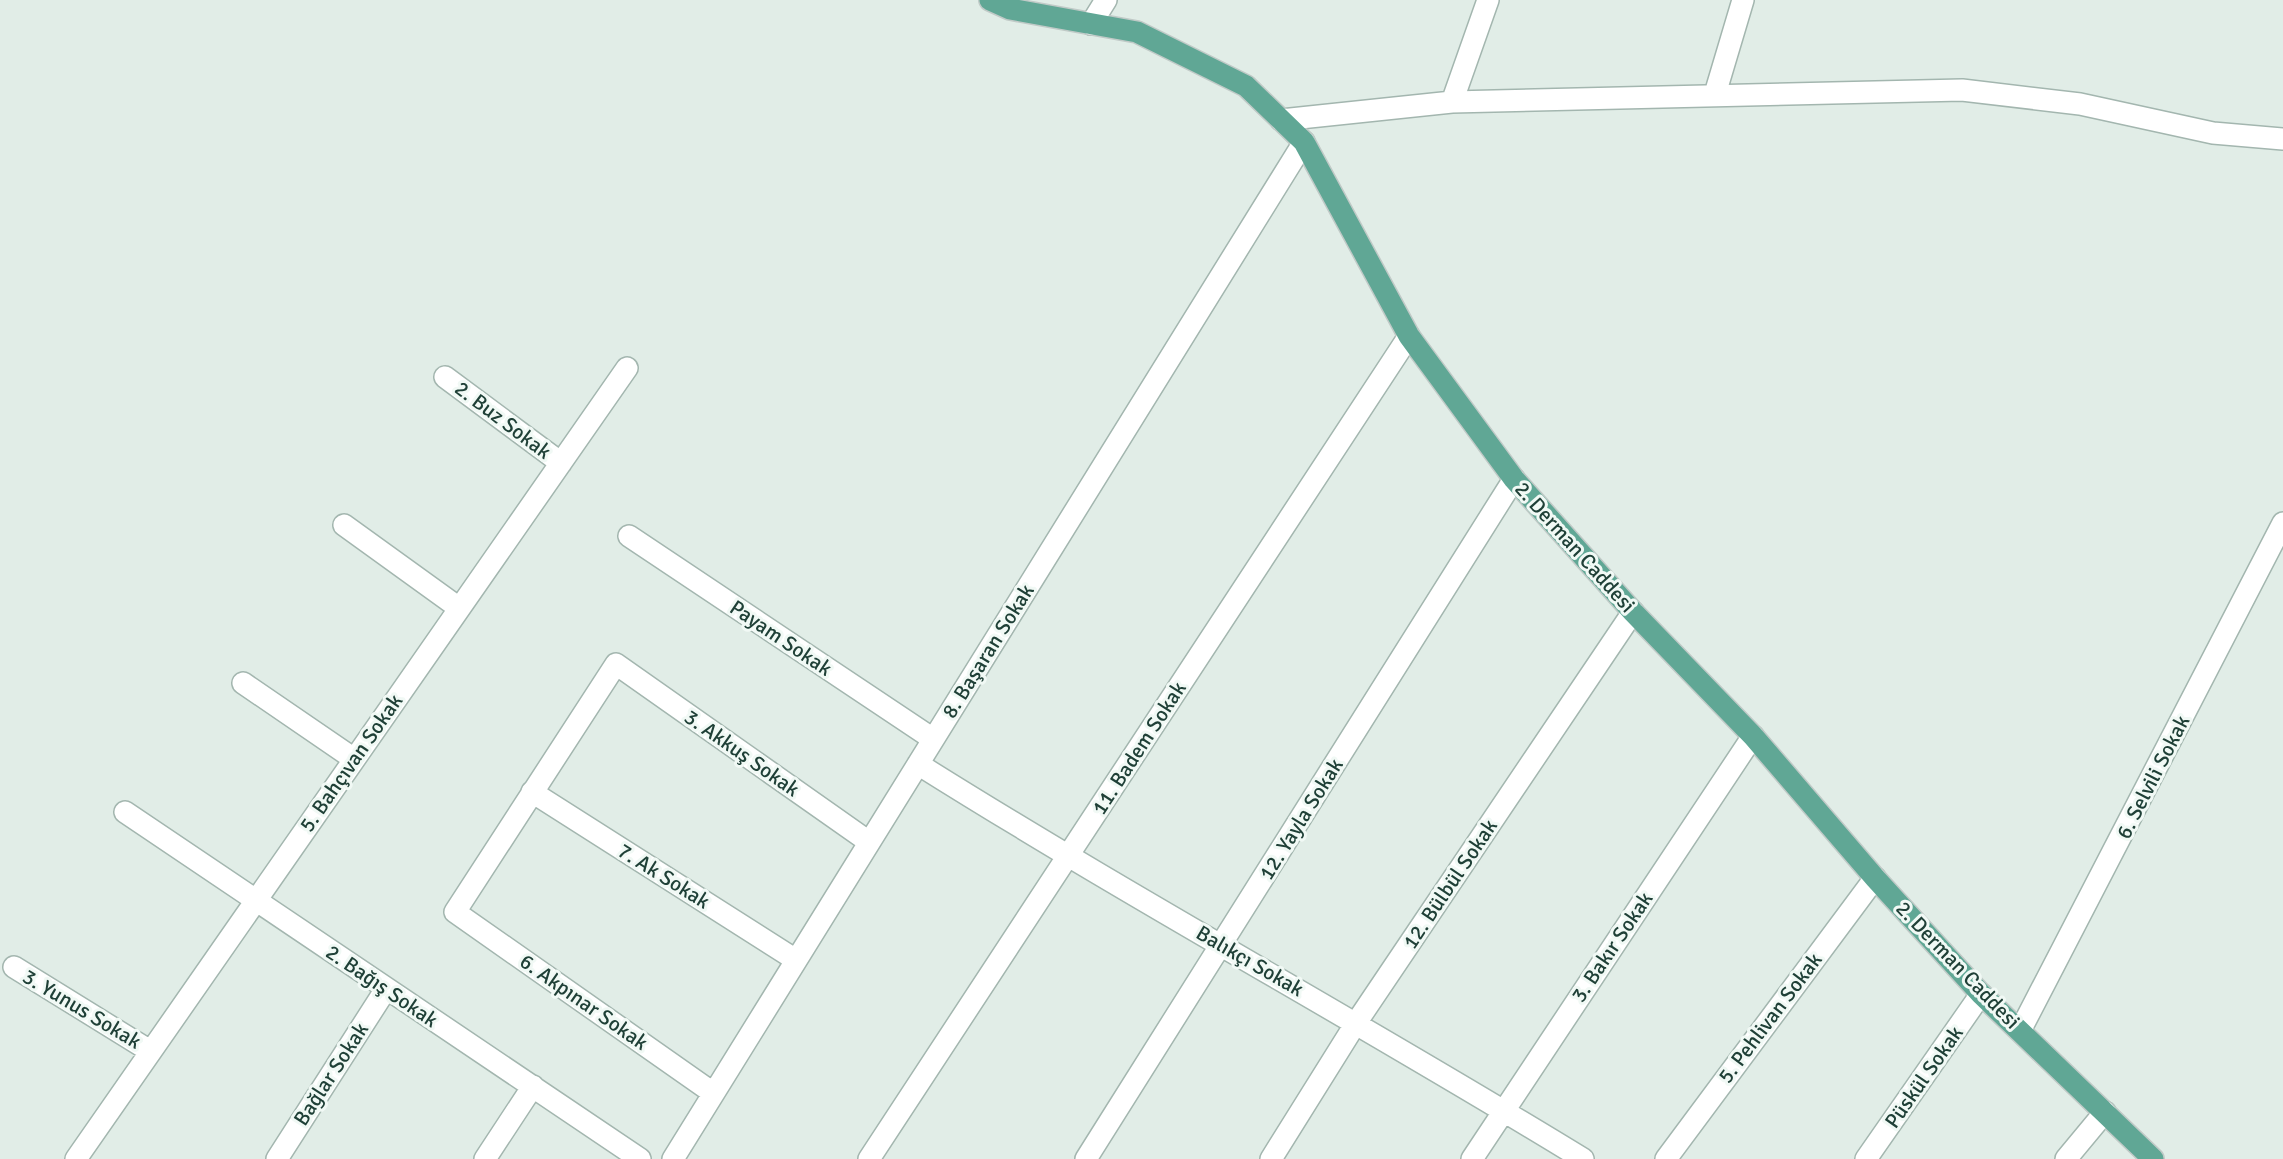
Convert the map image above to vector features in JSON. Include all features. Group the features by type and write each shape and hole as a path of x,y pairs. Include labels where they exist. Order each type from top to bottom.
{"main road":[{"name":"2. Derman Caddesi","path":"990,0 1010,9 1136,32 1246,86 1304,142 1409,337 1514,479 1633,612 1754,736 1875,878 1981,994 2153,1159"}],"street":[{"path":"1091,24 1105,0"},
{"path":"1452,102 1488,0"},
{"path":"1715,93 1743,0"},
{"path":"1281,120 1452,102 1715,93 1962,90 2080,104 2213,134 2283,139"},
{"name":"8. Başaran Sokak","path":"673,1159 1304,142"},
{"name":"11. Badem Sokak","path":"869,1159 1409,337"},
{"name":"5. Bahçıvan Sokak","path":"76,1159 627,368"},
{"name":"2. Buz Sokak","path":"445,376 561,463"},
{"name":"12. Yayla Sokak","path":"1086,1159 1514,479"},
{"name":"6. Selvili Sokak","path":"2021,1030 2283,523"},
{"path":"344,525 459,608"},
{"name":"Payam Sokak","path":"628,536 933,739"},
{"name":"12. Bülbül Sokak","path":"1271,1159 1356,1024 1633,612"},
{"name":"3. Akkuş Sokak","path":"532,792 616,664 869,842"},
{"path":"243,683 354,759"},
{"name":"3. Bakır Sokak","path":"1472,1159 1754,736"},
{"name":"Balıkçı Sokak","path":"918,764 1067,857 1222,944 1583,1159"},
{"name":"6. Akpınar Sokak","path":"532,792 455,912 713,1093"},
{"name":"7. Ak Sokak","path":"532,792 796,960"},
{"name":"2. Bağış Sokak","path":"125,812 640,1159"},
{"name":"5. Pehlivan Sokak","path":"1666,1159 1875,878"},
{"name":"3. Yunus Sokak","path":"14,967 150,1051"},
{"name":"Bağlar Sokak","path":"277,1159 386,989"},
{"name":"Püskül Sokak","path":"1866,1159 1981,994"},
{"path":"485,1159 533,1086"},
{"path":"2066,1159 2105,1112"}]}
